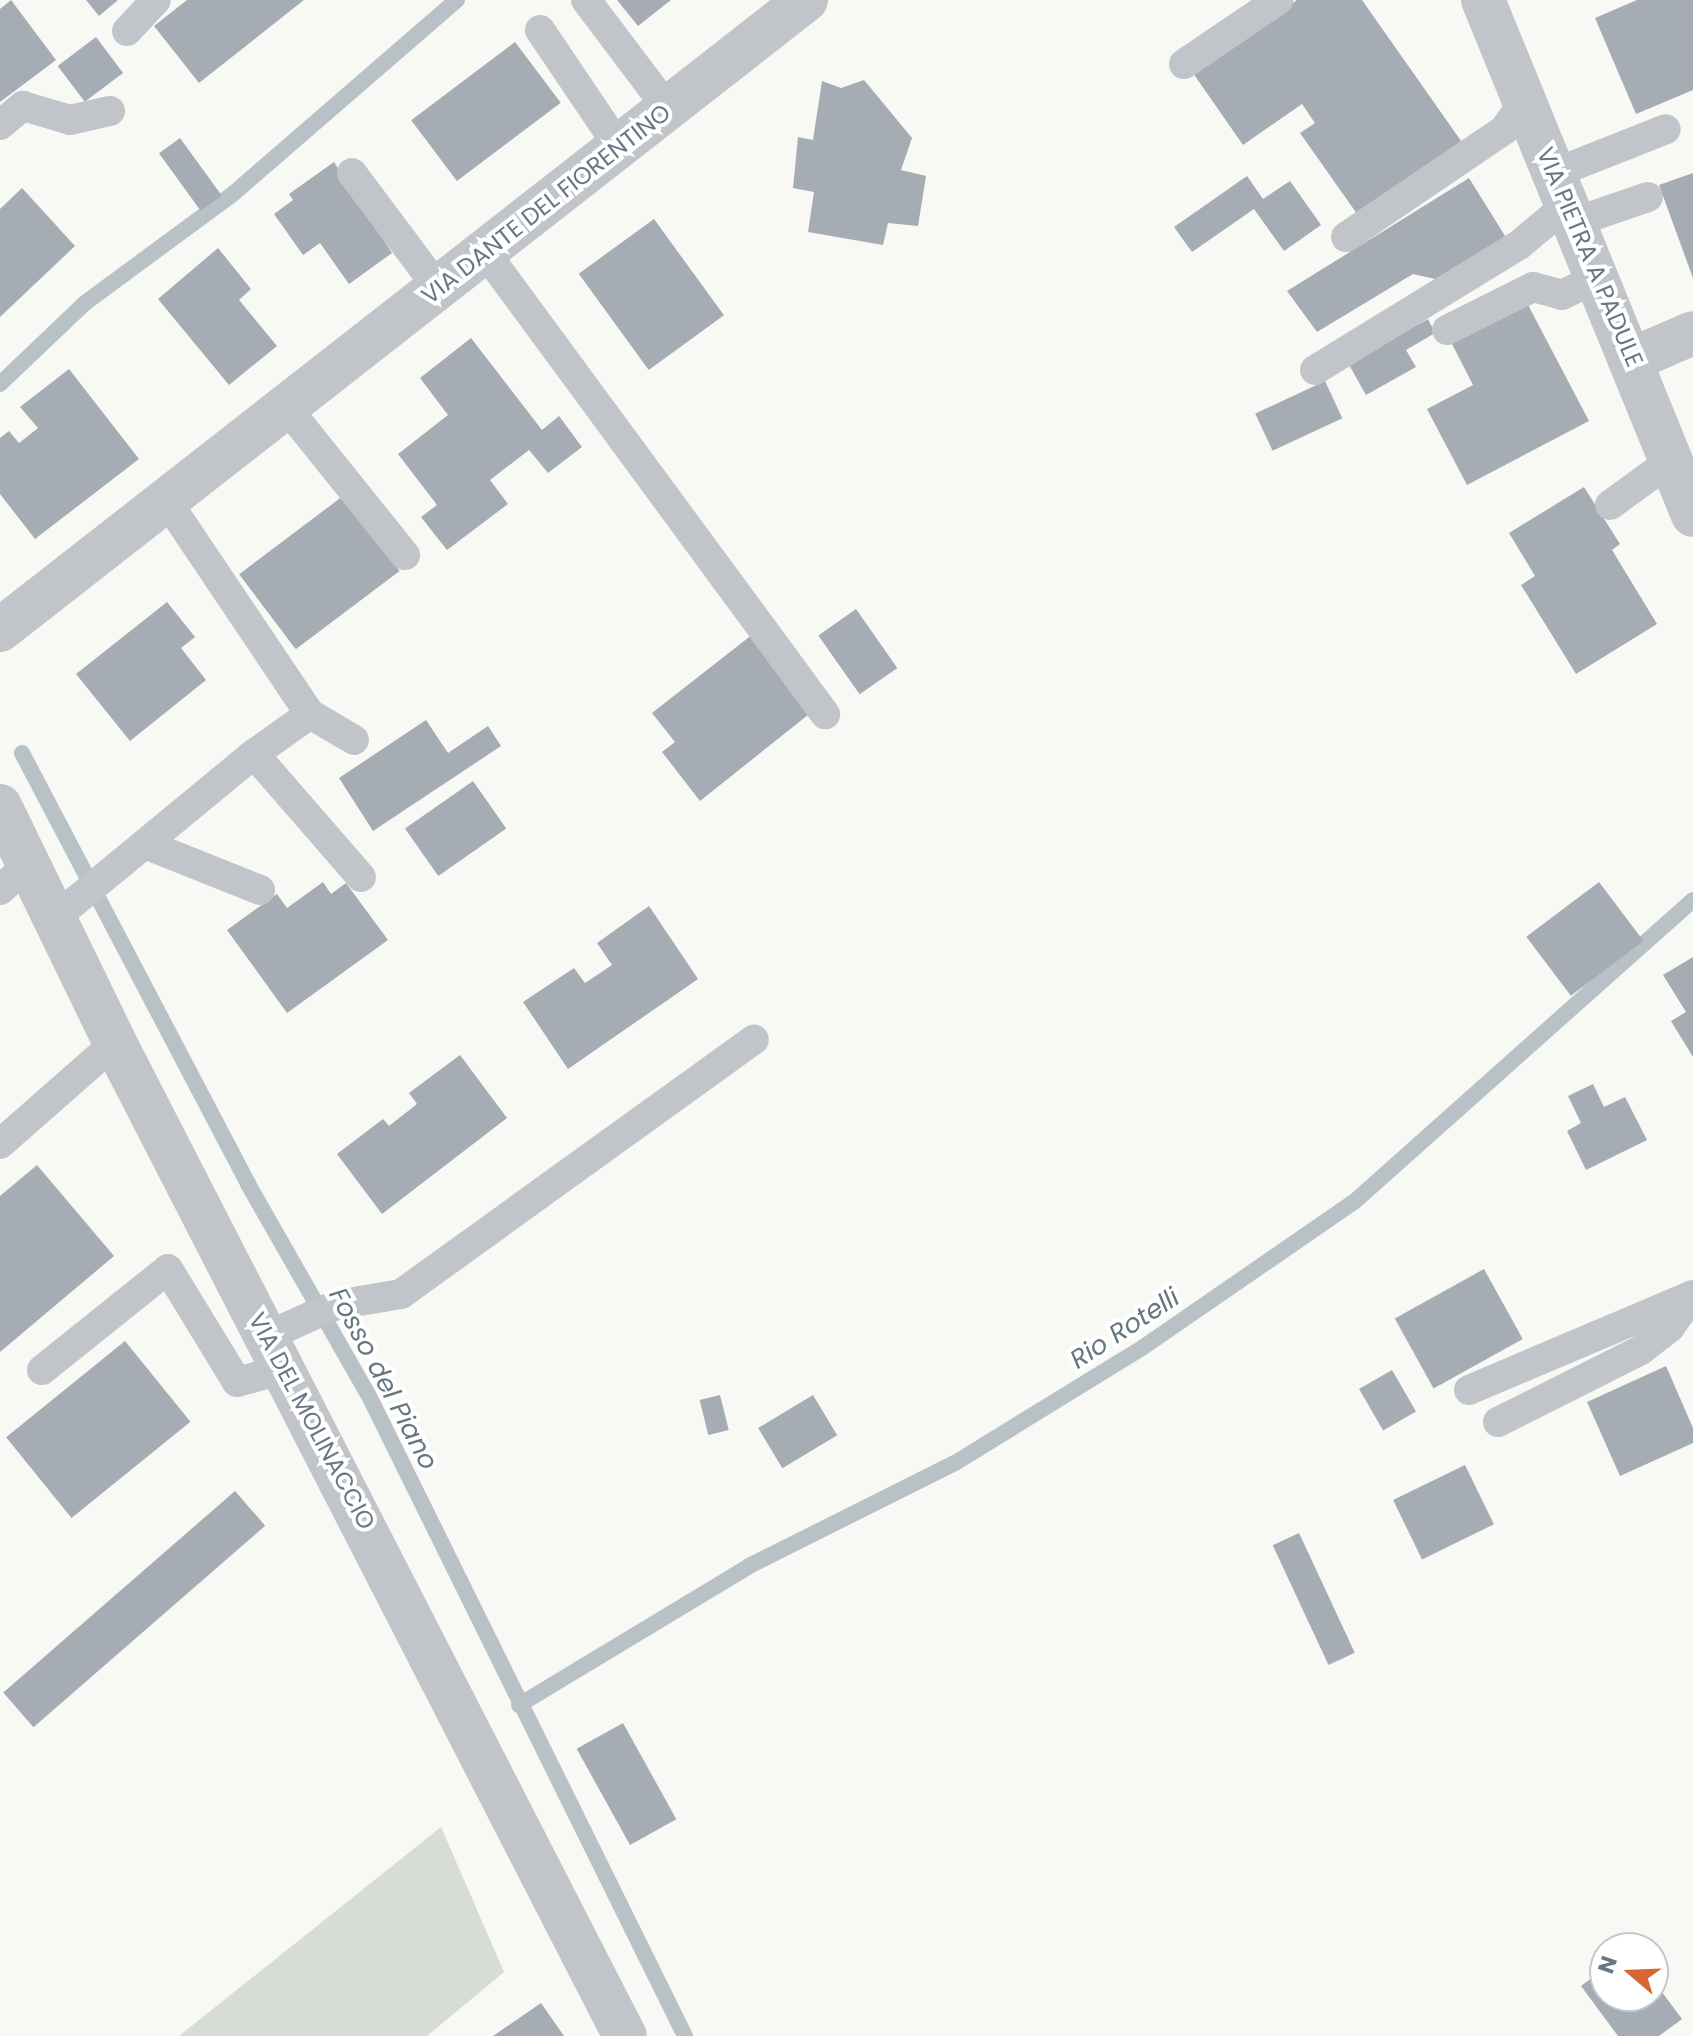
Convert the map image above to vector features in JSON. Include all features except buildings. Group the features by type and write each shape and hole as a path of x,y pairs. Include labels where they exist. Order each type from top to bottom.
{"street":[{"name":"VIA DANTE DEL FIORENTINO","path":"0,630 806,0"},
{"name":"VIA PIETRA A PADULE","path":"1483,0 1633,359 1693,515"},
{"path":"1633,359 1689,340"},
{"name":"VIA DEL MOLINACCIO","path":"0,806 14,877 63,910 115,1043 279,1344 625,2036"}],"lane":[{"path":"127,31 156,0"},
{"path":"586,0 668,109"},
{"path":"1184,64 1278,0"},
{"path":"540,30 619,147"},
{"path":"1346,237 1504,130 1525,100"},
{"path":"0,125 23,106 70,120 110,111"},
{"path":"1315,370 1519,245 1566,200 1666,129"},
{"path":"352,173 438,288"},
{"path":"1566,200 1648,197"},
{"path":"485,252 825,714"},
{"path":"1447,330 1533,287 1562,295 1599,277"},
{"path":"286,407 405,555"},
{"path":"1610,505 1672,460"},
{"path":"166,500 310,714 354,740"},
{"path":"63,910 254,754 310,714"},
{"path":"254,754 361,877"},
{"path":"145,844 260,890"},
{"path":"42,1370 168,1269 237,1382 279,1344 336,1305 401,1294 754,1039"},
{"path":"0,1144 115,1043"},
{"path":"1469,1390 1693,1295"},
{"path":"1498,1422 1641,1350 1670,1327 1693,1295"}],"shaded area":[{"path":"441,1827 504,1972 427,2036 179,2036"}],"waterway":[{"path":"0,384 85,303 234,193 457,0"},
{"name":"Fosso del Piano","path":"22,753 248,1184 368,1394 685,2036"},
{"name":"Rio Rotelli","path":"519,1705 749,1566 955,1463 1142,1348 1354,1202 1693,900"}]}
